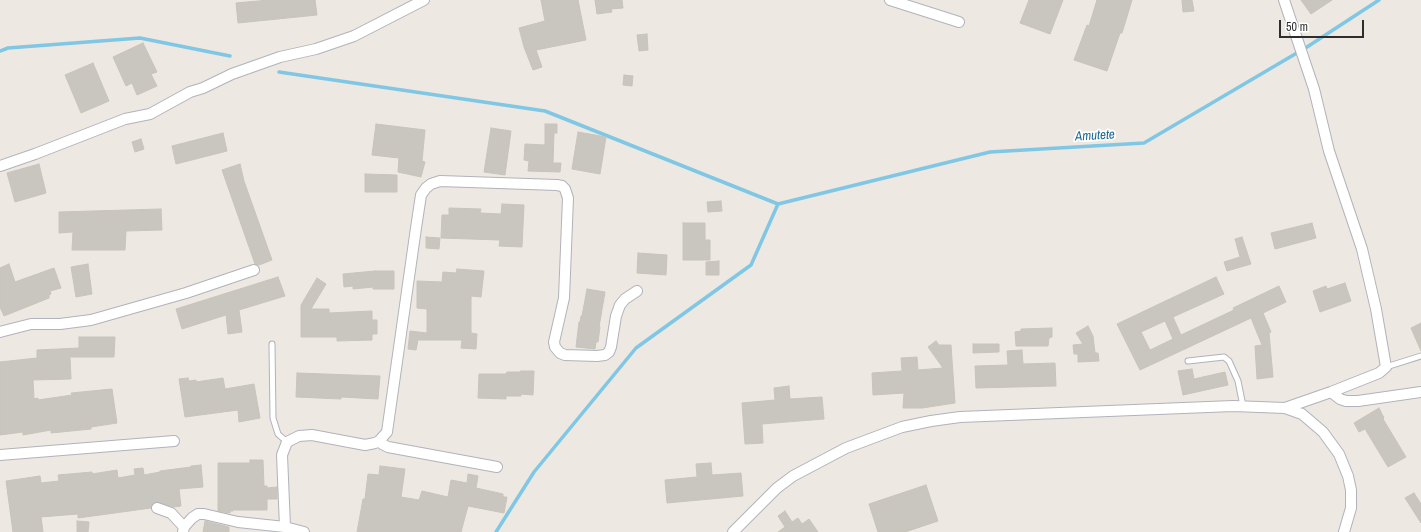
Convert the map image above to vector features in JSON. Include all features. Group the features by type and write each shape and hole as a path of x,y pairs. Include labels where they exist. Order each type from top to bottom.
{"street":[{"path":"0,166 125,119 150,114 190,92 204,88 232,74 280,57 316,49 354,36 424,0"},
{"path":"890,0 959,22"},
{"path":"1284,0 1310,79 1329,151 1362,249 1376,309 1386,367 1379,373 1285,408"},
{"path":"285,528 282,455 287,442 299,436 312,435 365,445 375,443 384,437 388,427 421,195 431,184 440,181 557,185 562,186 565,189 568,198 564,298 554,342 554,347 560,353 565,355 597,356 605,355 609,352 616,316 620,305 625,299 637,291"},
{"path":"0,332 31,324 60,324 91,320 186,293 254,270"},
{"path":"1331,392 1346,402 1421,392"},
{"path":"733,532 778,488 793,476 846,448 902,427 960,417 1233,406 1285,408 1302,414 1322,432 1339,454 1348,476 1351,490 1351,508 1344,532"},
{"path":"0,455 174,441"},
{"path":"379,441 382,444 392,448 497,467"},
{"path":"157,508 171,513 184,530 192,518 198,514 204,514 238,522 304,532"}],"lane":[{"path":"272,344 273,418 278,434 287,442"},
{"path":"1386,367 1421,356"},
{"path":"1188,361 1224,357 1229,361 1238,381 1243,406"}],"building":[{"path":"269,0 315,0 317,15 238,23 236,3"},
{"path":"541,0 578,0 586,40 536,50 542,67 533,70 524,47 519,28 545,21"},
{"path":"595,0 622,0 623,8 611,9 612,12 597,14"},
{"path":"1029,0 1063,0 1050,34 1020,23"},
{"path":"1097,0 1132,0 1122,33 1120,33 1107,71 1074,60 1087,25 1089,26"},
{"path":"1182,0 1192,0 1194,11 1183,12"},
{"path":"1301,0 1332,0 1311,14"},
{"path":"647,34 648,50 639,51 637,35"},
{"path":"143,43 157,72 151,74 157,86 137,95 132,83 126,86 113,57"},
{"path":"93,63 109,101 81,113 65,75"},
{"path":"624,75 633,76 632,86 623,85"},
{"path":"376,124 425,130 422,161 425,162 421,177 398,172 399,158 372,155"},
{"path":"545,124 557,124 557,133 554,133 553,163 561,163 560,172 528,171 529,161 524,160 525,144 545,145"},
{"path":"491,128 511,131 505,175 484,172"},
{"path":"578,132 606,137 600,174 572,169"},
{"path":"223,133 227,151 176,164 172,146"},
{"path":"141,139 144,149 135,152 132,142"},
{"path":"39,164 46,193 15,202 7,173"},
{"path":"240,164 244,181 272,260 259,265 255,264 222,170"},
{"path":"365,174 397,175 397,192 365,192"},
{"path":"721,201 722,211 708,212 707,202"},
{"path":"502,204 524,205 522,247 499,246 500,240 441,238 442,215 449,215 449,208 481,209 480,213 501,214"},
{"path":"161,209 162,230 126,231 125,250 72,250 73,232 59,233 59,212"},
{"path":"683,223 705,223 705,240 710,240 710,260 683,260"},
{"path":"1312,223 1316,238 1275,249 1271,233"},
{"path":"426,237 440,238 439,249 426,248"},
{"path":"1242,237 1251,264 1227,271 1224,262 1240,257 1235,239"},
{"path":"638,253 667,255 666,275 637,273"},
{"path":"719,261 719,275 706,275 706,262"},
{"path":"9,264 15,282 54,268 61,288 50,291 51,294 49,295 49,298 4,316 0,307 0,268"},
{"path":"88,264 92,294 76,297 71,267"},
{"path":"457,269 484,271 481,297 471,296 471,333 477,334 476,349 461,348 462,340 418,340 416,350 408,349 410,331 427,333 427,309 417,308 417,281 442,282 443,272 456,273"},
{"path":"394,271 394,289 373,289 373,287 353,289 353,286 344,287 343,274"},
{"path":"278,277 285,296 239,310 242,332 228,334 226,315 182,329 176,309"},
{"path":"1216,277 1224,294 1173,317 1181,335 1234,310 1233,308 1279,286 1286,302 1263,313 1271,332 1269,333 1273,377 1257,379 1255,346 1262,345 1251,318 1140,370 1117,324","holes":["1165,321 1173,339 1150,350 1141,332"]},
{"path":"317,278 326,284 311,309 329,309 329,313 372,311 372,320 377,320 377,334 372,334 372,340 337,341 337,337 301,337 301,305"},
{"path":"1345,283 1351,301 1320,312 1313,291 1326,286 1327,289"},
{"path":"587,289 605,292 598,342 596,342 595,349 576,347 579,322 582,316"},
{"path":"1421,323 1421,351 1411,328"},
{"path":"1088,326 1093,336 1095,353 1098,353 1099,361 1078,362 1078,354 1074,354 1073,345 1083,344 1076,333"},
{"path":"1052,328 1052,337 1049,338 1048,346 1016,346 1015,332 1021,331 1021,329"},
{"path":"79,337 115,337 114,357 70,357 71,379 33,380 34,399 38,398 38,400 72,395 71,393 112,389 117,423 91,427 91,429 51,433 51,430 23,435 23,432 0,435 0,362 37,358 37,350 79,348"},
{"path":"936,341 939,345 951,345 955,403 922,408 903,408 904,393 873,395 872,373 902,371 901,358 917,357 918,370 943,368 928,347"},
{"path":"973,344 999,344 999,352 973,353"},
{"path":"1022,350 1023,364 1055,363 1056,386 976,388 975,366 1008,365 1007,351"},
{"path":"1192,369 1194,379 1225,372 1228,385 1183,395 1178,371"},
{"path":"534,371 533,395 521,394 521,396 506,396 506,399 478,398 479,374 506,374 507,372"},
{"path":"297,373 380,376 378,399 296,397"},
{"path":"188,378 189,381 196,380 196,382 223,378 225,389 254,384 260,418 239,422 238,410 185,417 179,379"},
{"path":"789,386 790,399 822,397 824,419 762,424 763,443 745,444 742,403 775,400 774,388"},
{"path":"1379,408 1384,418 1383,419 1406,457 1388,467 1365,429 1359,432 1354,423"},
{"path":"250,460 263,460 264,486 267,486 267,488 277,487 277,499 267,499 267,510 233,510 230,511 230,513 218,511 218,463 250,463"},
{"path":"711,463 712,475 741,473 743,496 667,503 665,480 697,477 696,464"},
{"path":"201,465 203,487 179,489 181,506 174,507 156,502 153,503 151,508 78,518 78,514 41,517 43,532 13,532 6,481 40,476 41,483 59,481 58,475 92,472 92,474 117,470 118,478 135,475 134,469 143,468 144,475"},
{"path":"380,466 405,469 401,497 419,500 422,491 448,497 451,480 467,483 468,474 478,476 476,488 503,494 503,497 507,497 504,513 468,506 461,532 357,532 363,499 365,499 368,474 379,475"},
{"path":"926,485 938,521 905,532 878,532 869,504"},
{"path":"1414,493 1421,504 1421,523 1405,498"},
{"path":"785,511 792,522 798,518 802,524 809,519 818,532 778,532 785,527 778,516"},
{"path":"77,521 89,522 88,532 77,532"},
{"path":"205,521 229,527 229,532 203,532"}],"waterway":[{"name":"Amutete","path":"778,204 990,152 1144,143 1307,47 1379,0"},
{"path":"0,51 8,48 140,38 230,56"},
{"path":"279,72 545,111 778,204"},
{"path":"496,532 534,472 636,348 751,265 778,204"}]}
